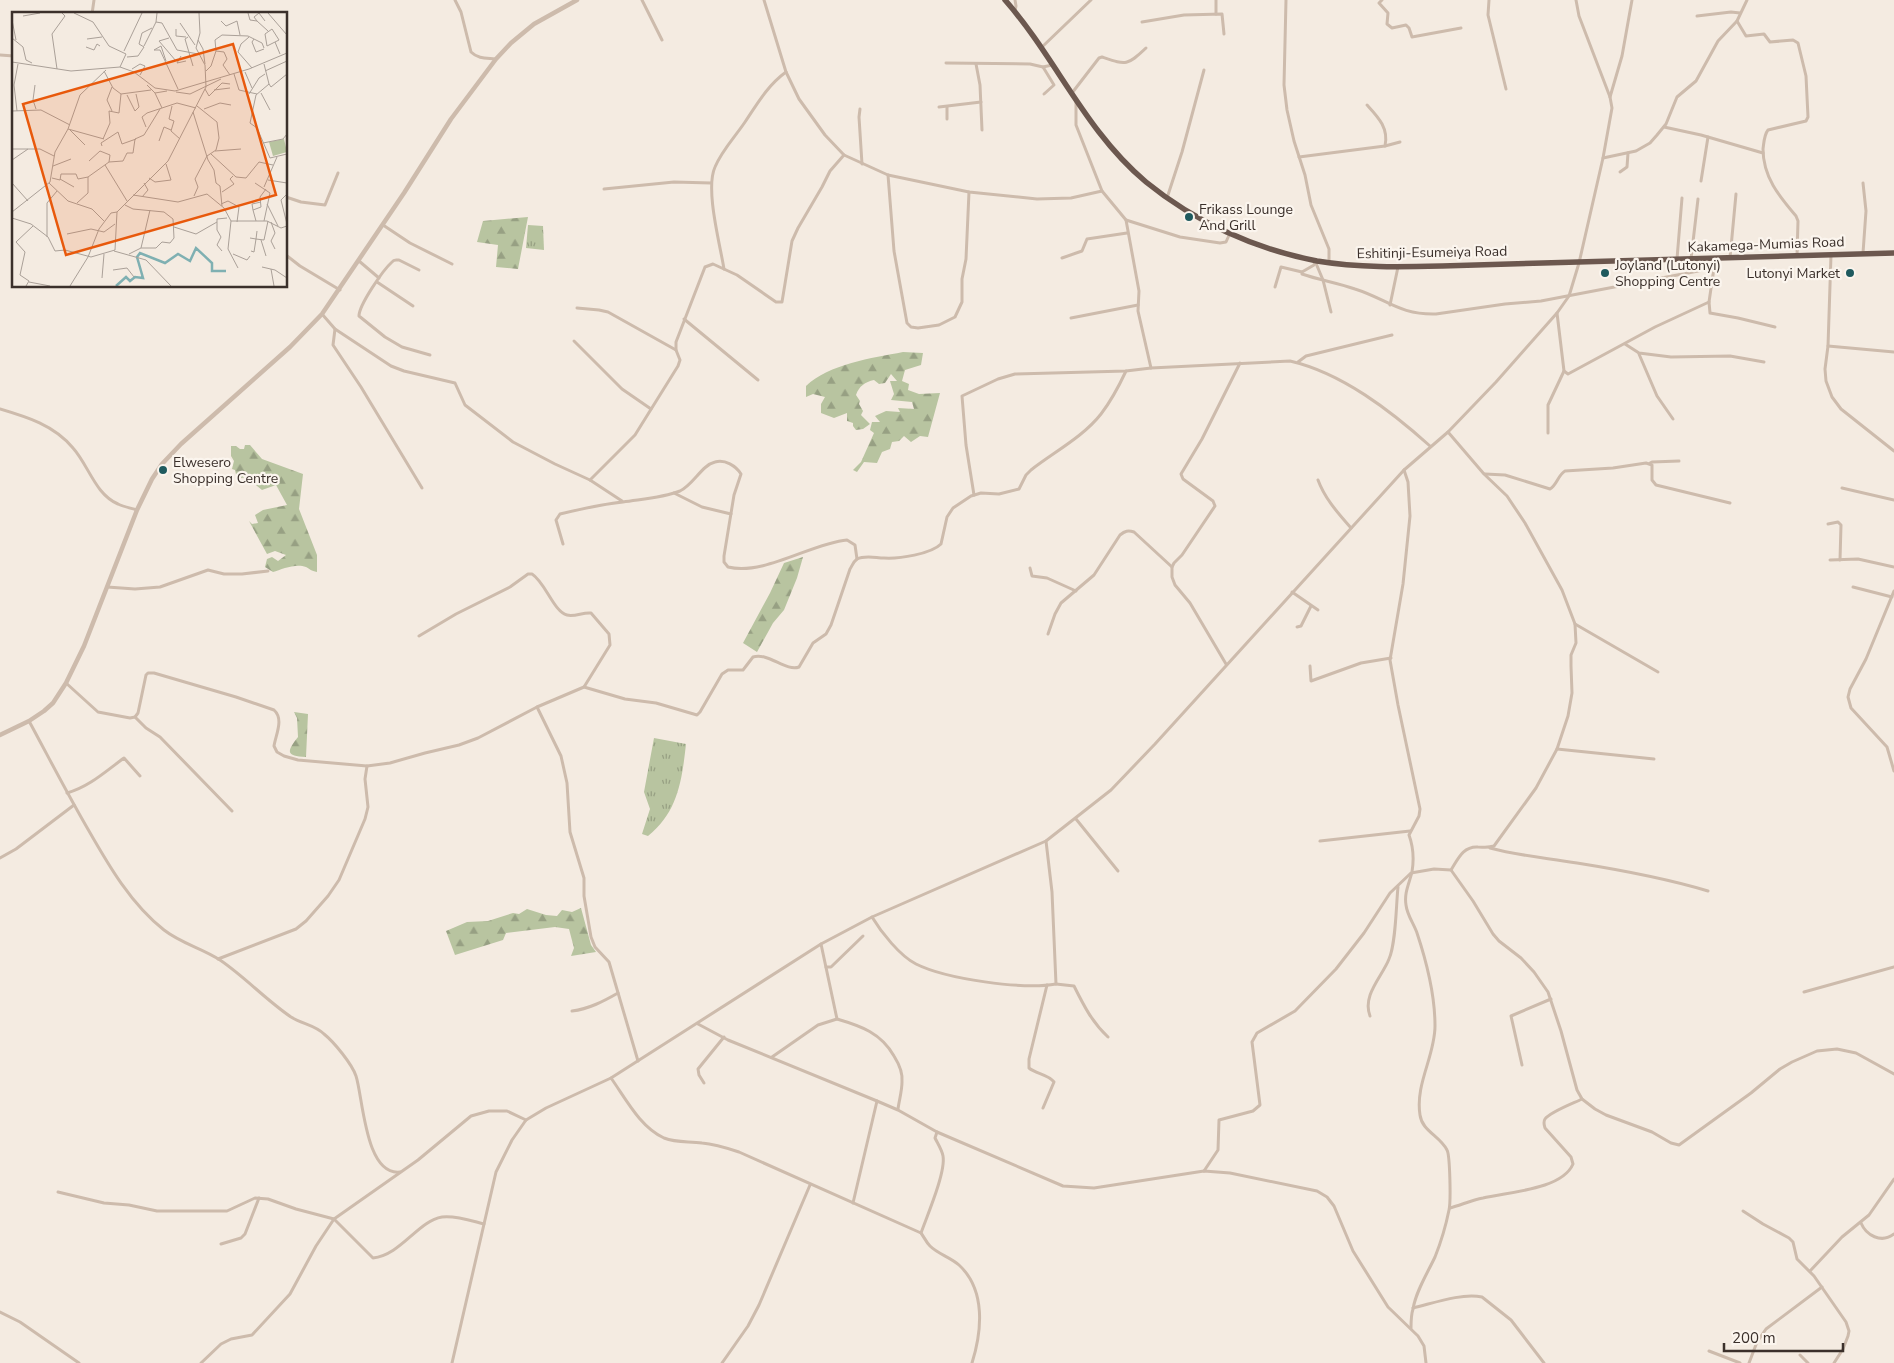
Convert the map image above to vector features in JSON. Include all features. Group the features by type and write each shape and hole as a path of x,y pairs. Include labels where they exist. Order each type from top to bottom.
{"highway":[{"name":"Eshitinji-Esumeiya Road","path":"1004,0 1041,48 1092,124 1115,152 1144,180 1167,198 1213,226 1271,249 1315,260 1357,266 1579,263"},
{"name":"Kakamega-Mumias Road","path":"1579,263 1894,253"}],"street":[{"path":"455,0 461,12 471,52 480,58 496,60"},
{"path":"1,733 29,722 53,703 66,683 84,646 137,510 152,479 162,464 181,444 284,353 322,314 383,225 451,119 496,60 534,24 577,0"},
{"path":"642,0 662,40"},
{"path":"764,0 786,72 799,99 825,135 844,155 888,175 969,192 1037,199 1071,198 1102,191"},
{"path":"1015,0 1015,12"},
{"path":"1041,48 1091,0"},
{"path":"1216,0 1216,14"},
{"path":"1286,0 1284,85 1287,110 1311,205 1329,249 1329,262"},
{"path":"1376,0 1388,13 1387,24 1392,28 1406,25 1410,28 1412,37 1461,28"},
{"path":"1380,4 1382,0"},
{"path":"1489,0 1488,15 1506,88"},
{"path":"452,1363 496,1172 512,1140 526,1120 546,1108 611,1078 822,944 872,917 1046,841 1076,819 1111,790 1404,470 1448,432 1496,382 1556,313 1569,296 1579,263 1603,158 1612,108 1610,97 1582,24 1576,0"},
{"path":"1610,97 1620,64 1632,0"},
{"path":"1603,158 1628,153 1644,147 1664,127 1677,97 1696,81 1718,41 1737,22 1747,0"},
{"path":"1696,16 1731,12 1740,13"},
{"path":"1142,22 1184,15 1222,14 1224,34"},
{"path":"1737,22 1746,36 1762,33 1772,42 1796,41 1806,76 1808,119 1801,123 1768,130 1764,139 1763,153 1766,170 1772,186 1798,221 1797,256"},
{"path":"1071,93 1099,58 1102,57 1122,64 1133,60 1146,48"},
{"path":"946,62 1030,64 1043,67 1052,65"},
{"path":"976,64 981,102 982,130"},
{"path":"1043,67 1054,85 1044,94"},
{"path":"1167,198 1182,152 1204,70"},
{"path":"724,269 713,207 711,183 714,168 720,156 775,80 786,72"},
{"path":"1076,101 1076,125 1102,191 1126,220 1180,237 1220,243 1226,242 1230,233"},
{"path":"939,107 981,102"},
{"path":"1367,105 1380,120 1385,130 1385,146"},
{"path":"947,107 947,119"},
{"path":"860,109 862,164"},
{"path":"1664,127 1708,137 1763,153"},
{"path":"1701,181 1708,137"},
{"path":"1300,157 1385,146 1400,142"},
{"path":"1620,172 1628,167 1628,153"},
{"path":"590,480 635,435 678,366 680,360 676,350 676,342 705,266 713,264 737,275 776,302 782,302 792,241 830,171 844,155"},
{"path":"288,198 325,206 338,173"},
{"path":"888,175 894,251 907,323 911,327 940,325 955,317 962,302 969,192"},
{"path":"604,189 674,182 711,183"},
{"path":"1863,254 1866,211 1864,183"},
{"path":"1730,258 1736,194"},
{"path":"1677,260 1682,198"},
{"path":"1691,259 1698,199"},
{"path":"1126,220 1139,291 1138,304 1150,368"},
{"path":"383,225 410,243 452,264"},
{"path":"1062,258 1082,251 1088,238 1127,233"},
{"path":"1831,255 1826,381 1832,397 1848,416 1894,451"},
{"path":"288,257 340,290"},
{"path":"1719,258 1714,268 1709,302 1710,313 1775,327"},
{"path":"419,270 396,259 392,262 376,282 361,308 360,316 385,337 402,347 430,355"},
{"path":"1302,272 1311,268 1315,260"},
{"path":"1315,260 1323,280 1331,312"},
{"path":"359,261 379,278"},
{"path":"1390,305 1398,266"},
{"path":"1275,287 1280,267 1357,289 1408,312 1436,314 1569,296 1714,268"},
{"path":"376,282 413,306"},
{"path":"1564,371 1570,374 1603,354 1655,327 1709,302"},
{"path":"1071,318 1138,304"},
{"path":"578,308 608,312 676,350"},
{"path":"1548,433 1548,405 1564,371 1556,313"},
{"path":"322,314 334,329 391,366 455,384 466,405 513,442 590,480 623,502"},
{"path":"684,319 758,380"},
{"path":"334,329 333,345 366,395 422,488"},
{"path":"1298,363 1306,356 1392,335"},
{"path":"574,341 622,389 651,409"},
{"path":"1625,344 1639,353 1671,357 1730,356 1764,362"},
{"path":"1828,346 1894,352"},
{"path":"1639,353 1657,396 1673,419"},
{"path":"974,495 966,445 962,396 998,379 1015,374 1126,371 1150,368 1290,361 1327,374 1380,405 1430,446"},
{"path":"1226,664 1190,604 1175,585 1172,577 1172,567 1215,506 1212,501 1183,479 1181,474 1202,439 1240,363"},
{"path":"857,559 867,557 897,558 938,547 942,544 948,517 953,508 980,493 999,494 1019,489 1026,475 1088,428 1100,415 1115,394 1126,371"},
{"path":"0,409 35,420 59,434 74,448 95,483 104,494 118,504 137,510"},
{"path":"1448,432 1484,474 1507,496 1525,523 1562,590 1575,624 1576,643 1571,655 1572,693 1568,716 1557,750 1530,795 1494,846 1490,848"},
{"path":"1484,474 1506,475 1550,489 1554,486 1561,473 1565,471 1679,461"},
{"path":"563,544 556,520 560,514 680,491 695,481 714,462 723,462 738,469 740,474 730,514 724,562 728,567 750,567 774,562 847,540 855,545 857,559 850,569 832,625 826,634 813,644 799,667 793,668 762,656 753,657 742,670 728,670 722,674 700,712 696,715 656,703 625,699 584,687"},
{"path":"1650,464 1653,468 1652,480 1656,485 1730,503"},
{"path":"1404,470 1408,482 1410,516 1403,584 1390,658 1394,688 1420,809 1419,816 1410,831 1413,860 1407,884 1406,908 1416,931 1428,973 1434,1007 1435,1026 1432,1051 1423,1081 1420,1114 1422,1124 1447,1148 1450,1208 1438,1247 1413,1308 1411,1328"},
{"path":"1318,480 1323,492 1351,528"},
{"path":"1842,488 1894,500"},
{"path":"673,492 702,507 730,514"},
{"path":"1828,524 1838,522 1842,526 1840,560"},
{"path":"1048,634 1055,614 1062,603 1094,575 1120,535 1129,530 1134,532 1172,567"},
{"path":"1830,560 1858,559 1894,567"},
{"path":"1030,568 1032,576 1048,578 1076,591"},
{"path":"108,587 135,589 160,587 208,570 233,574 268,571"},
{"path":"135,717 138,713 146,675 150,672 274,710 280,719 274,746 284,756 298,760 367,766 390,763 459,745 478,738 537,707 584,687 610,645 609,634 591,613 586,612 570,616 560,612 548,592 532,574 419,636"},
{"path":"1853,587 1892,597"},
{"path":"1894,591 1848,697 1851,708 1887,747 1894,771"},
{"path":"1292,592 1318,610"},
{"path":"1297,628 1301,626 1311,606"},
{"path":"1575,624 1658,672"},
{"path":"1310,666 1311,682 1361,664 1390,658"},
{"path":"66,683 98,712 123,718 135,717 160,738 232,811"},
{"path":"537,707 561,756 568,783 570,832 584,878 584,896 591,937 595,947 609,962 638,1060"},
{"path":"29,722 110,868 144,911 164,930 184,943 218,959 286,1013 301,1023 320,1030 326,1036 355,1073 361,1110 369,1141 377,1159 395,1173 400,1172"},
{"path":"1557,750 1654,759"},
{"path":"67,793 89,784 124,758 140,776"},
{"path":"218,959 296,929 306,921 328,896 339,880 365,819 368,807 365,778 367,766"},
{"path":"0,858 16,849 74,805"},
{"path":"1076,819 1118,871"},
{"path":"1320,841 1410,831"},
{"path":"1046,841 1052,884 1056,984"},
{"path":"1451,870 1465,850 1470,847 1490,848 1507,853 1665,878 1708,891"},
{"path":"1204,1171 1218,1150 1219,1120 1253,1111 1260,1105 1252,1042 1257,1033 1295,1011 1336,969 1364,933 1390,893 1411,873 1434,869 1451,870"},
{"path":"1451,870 1473,900 1493,934 1534,972 1551,999 1577,1090 1587,1104 1606,1115 1652,1132 1671,1143 1679,1145 1751,1093 1780,1069 1817,1051 1837,1049 1856,1053 1894,1074"},
{"path":"1370,1016 1369,999 1372,990 1390,958 1398,886"},
{"path":"872,917 889,940 916,964 973,981 1074,986 1095,1024 1108,1037"},
{"path":"826,967 831,967 863,936"},
{"path":"822,944 837,1019"},
{"path":"1804,992 1894,967"},
{"path":"1043,1108 1054,1082 1029,1068 1028,1059 1047,986"},
{"path":"572,1011 596,1005 618,994"},
{"path":"1522,1065 1511,1016 1551,999"},
{"path":"771,1057 818,1024 837,1019 856,1024 872,1031 888,1045 899,1064 902,1082 898,1110"},
{"path":"698,1024 724,1038 877,1100 937,1132 1063,1186 1094,1188 1204,1171 1230,1173 1317,1191 1334,1206 1353,1250 1388,1307 1418,1336 1424,1346 1426,1363"},
{"path":"704,1083 698,1069 724,1038"},
{"path":"611,1078 642,1121 664,1138 682,1142 714,1144 740,1152 810,1185 921,1233 929,1245 957,1263 972,1282 980,1318 979,1337 972,1363"},
{"path":"1450,1208 1484,1198 1540,1187 1571,1168 1573,1164 1571,1157 1544,1128 1544,1122 1553,1113 1582,1099"},
{"path":"853,1203 877,1100"},
{"path":"201,1363 220,1344 231,1339 252,1335 290,1294 316,1246 334,1220 418,1160 471,1116 489,1111 506,1111 526,1120"},
{"path":"921,1233 935,1194 944,1158 935,1138 937,1132"},
{"path":"1810,1271 1842,1238 1861,1223 1880,1201 1894,1179"},
{"path":"722,1363 748,1326 759,1305 810,1185"},
{"path":"58,1192 104,1203 129,1205 157,1211 227,1211 259,1198 334,1220 373,1258 388,1254 442,1217 484,1224"},
{"path":"220,1244 241,1238 246,1234 259,1198"},
{"path":"1743,1211 1793,1242 1797,1259 1810,1271 1846,1322 1849,1331 1843,1348 1834,1363"},
{"path":"1861,1223 1864,1230 1876,1237 1884,1238 1894,1234"},
{"path":"1750,1363 1756,1342 1766,1328 1822,1287"},
{"path":"1413,1308 1455,1299 1482,1297 1511,1320 1544,1363"},
{"path":"0,1312 20,1322 79,1363"},
{"path":"1709,1351 1740,1363"},
{"path":"1800,1354 1808,1363"}],"green space":[{"path":"528,217 518,269 496,267 498,245 477,242 483,221"},
{"path":"528,225 543,226 544,250 526,248"},
{"path":"903,352 923,353 921,365 905,370 902,381 909,384 908,390 919,394 940,393 928,437 920,436 911,442 904,436 899,441 892,442 890,449 882,452 877,463 864,462 857,472 853,470 861,462 874,433 870,430 872,422 880,422 875,416 886,411 900,412 898,408 914,409 912,402 891,400 894,394 890,381 897,381 891,374 885,383 879,384 874,380 865,383 856,395 863,411 861,415 870,424 863,429 856,430 853,423 847,421 847,413 834,418 821,413 821,404 825,397 813,394 806,397 806,386 826,372 839,367"},
{"path":"245,445 250,445 262,459 303,474 299,509 317,555 317,572 302,566 289,567 273,572 265,567 267,559 272,557 278,561 286,555 275,551 267,554 249,521 252,524 258,523 255,515 263,510 287,505 276,485 262,490 246,477 237,479 235,470 232,469 234,461 231,456 231,446 244,449"},
{"path":"803,557 784,610 773,623 757,652 743,643 784,563"},
{"path":"294,712 308,714 306,757 294,755 290,752 298,737 297,718"},
{"path":"654,738 686,744 683,770 677,794 666,817 648,836 642,834 650,809 644,792"},
{"path":"581,908 591,945 596,952 571,956 574,948 569,929 555,927 506,933 503,940 455,955 446,931 467,922 488,921 513,913 519,914 527,909 546,915 557,916 562,910 572,912"}],"place":[{"name":"Frikass Lounge And Grill","path":"1189,217"},
{"name":"Joyland (Lutonyi) Shopping Centre","path":"1605,273"},
{"name":"Lutonyi Market","path":"1850,273"},
{"name":"Elwesero Shopping Centre","path":"163,470"}]}
